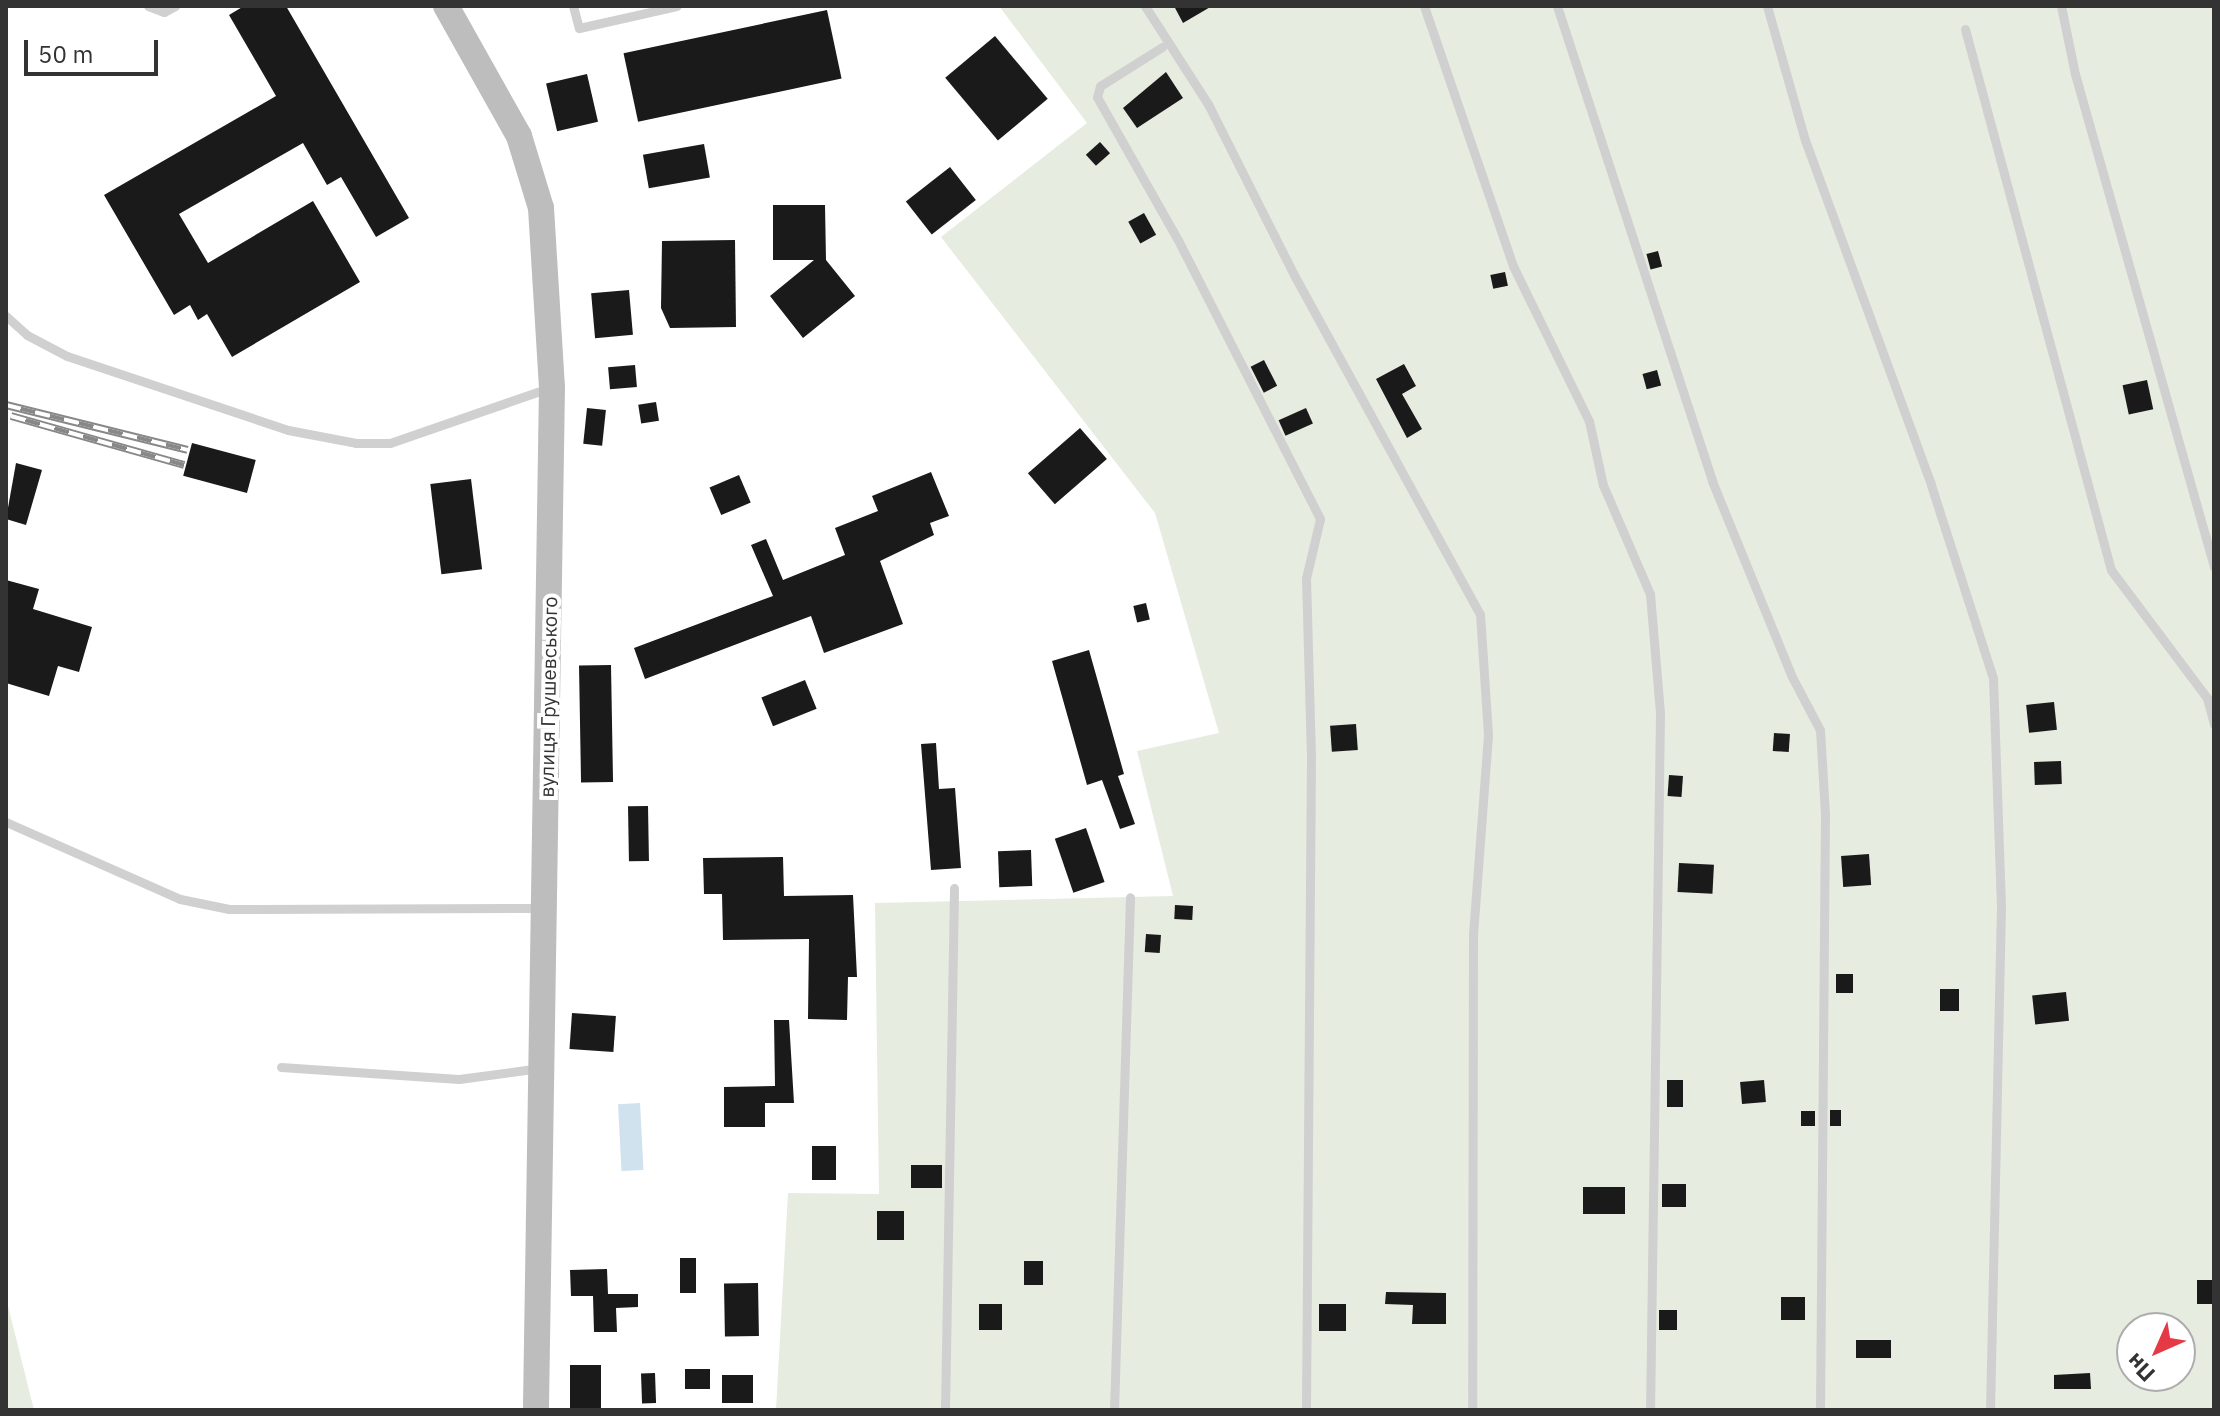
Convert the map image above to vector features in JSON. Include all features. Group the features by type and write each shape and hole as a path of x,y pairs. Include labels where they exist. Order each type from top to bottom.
{"street":[{"name":"вулиця Грушевського","path":"446,6 519,136 536,179 552,387 536,1410"}],"lane":[{"path":"148,6 164,12 175,6"},
{"path":"573,6 579,28 677,6"},
{"path":"1145,6 1208,104 1293,273 1480,614 1488,735 1473,934 1472,1410"},
{"path":"1424,6 1513,266 1589,421 1603,485 1650,594 1660,713 1650,1410"},
{"path":"1557,6 1712,481 1791,675 1820,730 1825,830 1820,1410"},
{"path":"1767,6 1805,140 1931,485 1993,678 2001,906 1990,1410"},
{"path":"2061,6 2136,297 2214,567"},
{"path":"1965,29 2111,570 2207,698 2214,724"},
{"path":"1162,47 1100,86 1097,97 1178,240 1320,519 1306,578 1311,754 1306,1410"},
{"path":"6,316 27,335 67,356 288,430 356,443 390,443 552,387"},
{"path":"6,822 180,899 229,909 545,908"},
{"path":"945,1410 954,888"},
{"path":"1114,1410 1130,897"},
{"path":"281,1067 459,1079 543,1068"}],"shaded area":[{"path":"999,6 2214,6 2214,1410 776,1410 788,1193 879,1194 875,903 1173,896 1137,751 1219,733 1155,513 941,237 1087,123"},
{"path":"6,1298 34,1410 6,1410"}],"water":[{"path":"640,1103 644,1170 622,1171 618,1104"}],"building":[{"path":"244,6 286,6 409,218 376,237 341,177 327,185 303,143 179,214 208,263 313,201 360,282 232,357 207,314 198,320 190,305 174,315 104,195 276,96 229,15"},
{"path":"1174,6 1212,6 1183,23"},
{"path":"827,10 842,78 638,122 624,53"},
{"path":"995,36 1048,99 998,141 945,78"},
{"path":"1166,72 1183,98 1137,128 1123,108"},
{"path":"587,74 598,122 557,131 546,83"},
{"path":"1100,142 1110,153 1096,166 1086,155"},
{"path":"704,144 710,177 649,188 643,155"},
{"path":"950,167 976,200 932,235 906,201"},
{"path":"773,205 825,205 826,260 855,296 803,338 770,296 814,260 773,260"},
{"path":"1144,213 1156,235 1140,244 1128,222"},
{"path":"735,240 736,327 670,328 661,308 662,241"},
{"path":"1658,251 1662,266 1651,270 1646,254"},
{"path":"1505,272 1508,286 1493,289 1490,275"},
{"path":"629,290 633,335 595,338 591,293"},
{"path":"1264,360 1277,386 1264,393 1251,367"},
{"path":"1404,364 1416,386 1402,394 1422,429 1407,438 1376,379"},
{"path":"635,365 637,387 610,389 608,367"},
{"path":"1657,370 1661,385 1647,389 1643,374"},
{"path":"2147,380 2153,409 2129,415 2123,385"},
{"path":"656,402 659,421 641,424 638,405"},
{"path":"587,408 606,410 602,446 583,444"},
{"path":"1306,408 1313,424 1286,436 1279,420"},
{"path":"1080,428 1107,459 1055,504 1028,473"},
{"path":"192,443 256,460 247,493 183,476"},
{"path":"16,463 42,470 26,525 6,519"},
{"path":"931,472 949,516 930,523 934,535 880,561 903,624 824,653 811,616 645,679 634,648 773,596 751,545 766,539 783,580 845,555 835,528 878,511 872,496"},
{"path":"739,475 751,503 721,515 710,488"},
{"path":"471,479 482,569 441,574 430,484"},
{"path":"6,580 39,589 33,609 92,627 79,672 58,666 49,696 6,683"},
{"path":"1146,603 1150,620 1137,622 1133,606"},
{"path":"1089,650 1124,774 1118,776 1135,824 1120,829 1102,780 1087,785 1052,661"},
{"path":"611,665 613,782 581,783 579,666"},
{"path":"805,680 817,709 773,726 761,698"},
{"path":"2054,702 2057,730 2029,733 2026,705"},
{"path":"1356,724 1358,750 1332,752 1330,726"},
{"path":"1774,733 1790,734 1789,752 1773,751"},
{"path":"936,743 939,789 955,788 961,868 931,870 921,744"},
{"path":"2061,761 2062,784 2035,785 2034,762"},
{"path":"1669,775 1683,776 1682,797 1668,796"},
{"path":"628,806 648,806 649,861 629,861"},
{"path":"1086,828 1105,882 1073,893 1055,839"},
{"path":"1031,850 1032,886 999,887 998,851"},
{"path":"1869,854 1871,885 1843,887 1841,856"},
{"path":"783,857 784,896 853,895 857,977 848,977 847,1020 808,1019 809,939 723,940 722,894 704,894 703,858"},
{"path":"1679,863 1714,865 1712,894 1677,892"},
{"path":"1175,905 1193,906 1192,920 1174,919"},
{"path":"1146,934 1161,935 1160,953 1145,952"},
{"path":"1836,974 1853,974 1853,993 1836,993"},
{"path":"1940,989 1959,989 1959,1011 1940,1011"},
{"path":"2066,992 2069,1021 2035,1024 2032,996"},
{"path":"572,1013 616,1016 613,1052 569,1049"},
{"path":"774,1020 789,1020 794,1103 765,1103 765,1127 724,1127 724,1087 775,1086"},
{"path":"1667,1080 1683,1080 1683,1107 1667,1107"},
{"path":"1764,1080 1766,1102 1742,1104 1740,1082"},
{"path":"1830,1110 1841,1110 1841,1126 1830,1126"},
{"path":"1801,1111 1815,1111 1815,1126 1801,1126"},
{"path":"812,1146 836,1146 836,1180 812,1180"},
{"path":"911,1165 942,1165 942,1188 911,1188"},
{"path":"1662,1184 1686,1184 1686,1207 1662,1207"},
{"path":"1583,1187 1625,1187 1625,1214 1583,1214"},
{"path":"877,1211 904,1211 904,1240 877,1240"},
{"path":"680,1258 696,1258 696,1293 680,1293"},
{"path":"1024,1261 1043,1261 1043,1285 1024,1285"},
{"path":"607,1269 608,1294 638,1294 638,1307 616,1308 617,1332 594,1332 593,1296 571,1296 570,1270"},
{"path":"2197,1280 2214,1280 2214,1304 2197,1304"},
{"path":"758,1283 759,1336 725,1337 724,1284"},
{"path":"1386,1292 1446,1293 1446,1324 1412,1324 1413,1305 1385,1304"},
{"path":"1781,1297 1805,1297 1805,1320 1781,1320"},
{"path":"979,1304 1002,1304 1002,1330 979,1330"},
{"path":"1319,1304 1346,1304 1346,1331 1319,1331"},
{"path":"1659,1310 1677,1310 1677,1330 1659,1330"},
{"path":"1856,1340 1891,1340 1891,1358 1856,1358"},
{"path":"570,1365 601,1365 601,1410 570,1410"},
{"path":"685,1369 710,1369 710,1389 685,1389"},
{"path":"641,1373 655,1373 656,1403 642,1403"},
{"path":"2090,1373 2091,1389 2054,1389 2054,1375"},
{"path":"722,1375 753,1375 753,1403 722,1403"}],"railway":[{"path":"6,405 188,450"},
{"path":"11,416 184,465"}]}
